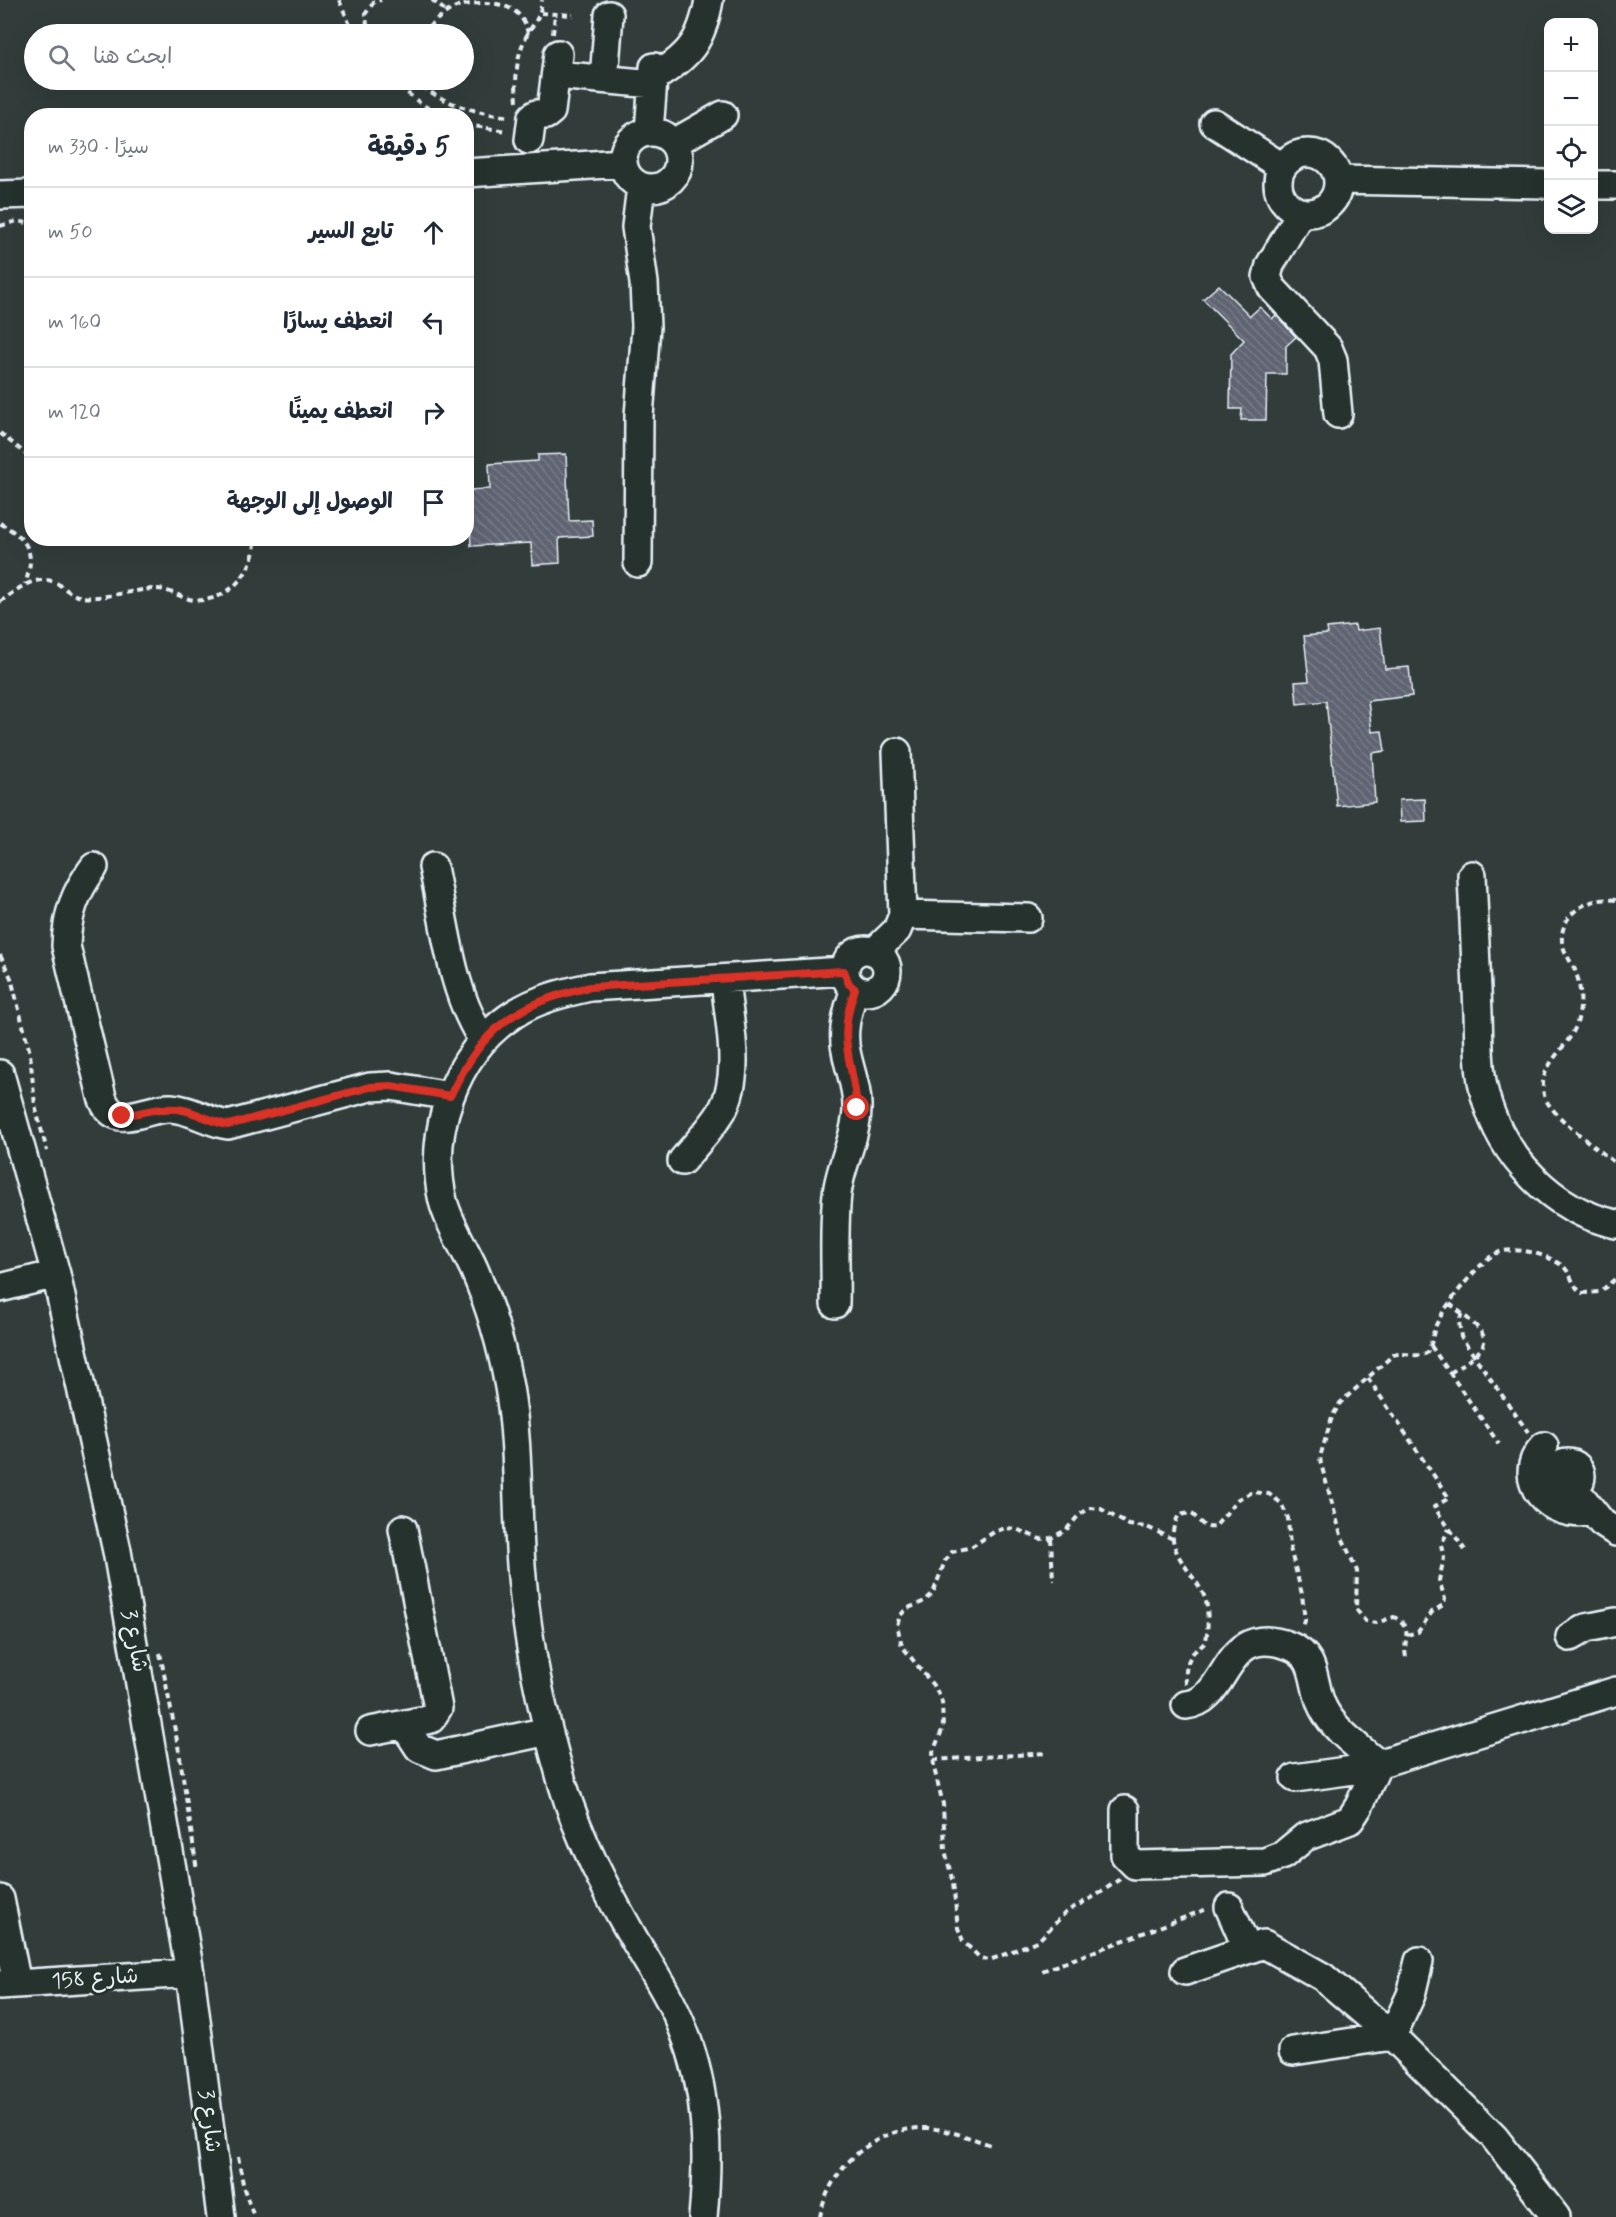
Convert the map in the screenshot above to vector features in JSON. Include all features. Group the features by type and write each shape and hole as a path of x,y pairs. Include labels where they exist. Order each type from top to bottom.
{"street":[{"path":"521,121 534,116 546,115 551,111 557,65 604,79 654,74 670,68 692,47 703,29 709,0"},
{"path":"604,79 609,15"},
{"path":"649,131 654,74"},
{"path":"674,143 723,115"},
{"path":"1214,123 1282,167"},
{"path":"649,131 663,134 674,143 679,158 676,174 665,185 642,187 629,178 623,163 623,155 629,141 649,131"},
{"path":"1310,153 1332,164 1338,180 1338,188 1331,203 1318,212 1301,212 1287,205 1282,198 1278,182 1282,167 1294,156 1310,153"},
{"path":"474,172 623,163"},
{"path":"1338,180 1544,184"},
{"path":"1598,185 1616,185"},
{"path":"638,563 639,416 646,327 644,283 636,227 642,187"},
{"path":"0,195 24,194"},
{"path":"1301,212 1270,265 1267,277 1272,288 1328,348 1333,360 1338,414"},
{"path":"874,952 897,930 903,915 897,752"},
{"path":"94,867 81,884 72,903 67,924 66,946 102,1097 105,1106 113,1113 122,1116 171,1108 185,1110 212,1123 228,1125 370,1087 391,1086 450,1096"},
{"path":"433,867 460,995 473,1026 483,1040"},
{"path":"1472,875 1480,1049 1485,1095 1502,1138 1529,1176 1566,1204 1616,1224"},
{"path":"903,915 1028,918"},
{"path":"704,2217 708,2152 706,2117 697,2072 683,2027 586,1847 564,1789 548,1731 527,1626 521,1574 519,1476 509,1385 488,1307 443,1203 439,1158 441,1131 450,1096 464,1067 483,1040 514,1014 550,996 590,987 725,979 850,980 868,992 880,986 884,981 886,967 884,961 874,952 867,950 854,953 849,958 850,980 848,1010 844,1031 846,1053 856,1091 857,1108 856,1125 842,1168 837,1194 836,1304"},
{"path":"682,1161 712,1126 729,1093 732,1074 725,979"},
{"name":"شارع 3","path":"0,1074 56,1274 117,1551 190,1973 221,2217"},
{"path":"0,1288 56,1274"},
{"path":"1592,1511 1568,1514 1547,1502 1535,1485 1533,1467 1552,1458 1602,1523 1616,1532"},
{"path":"370,1731 430,1719 438,1707 403,1529"},
{"path":"1570,1636 1586,1628 1616,1622"},
{"path":"1186,1706 1198,1704 1208,1698 1233,1657 1246,1647 1262,1642 1279,1642 1306,1655 1313,1666 1317,1695 1332,1722 1378,1764"},
{"path":"1295,1778 1344,1773 1378,1764 1616,1691"},
{"path":"405,1725 419,1748 436,1755 548,1731"},
{"path":"1125,1810 1125,1855 1131,1863 1255,1862 1275,1859 1305,1837 1350,1820 1378,1764"},
{"path":"0,1899 8,1985"},
{"path":"1229,1907 1247,1948"},
{"path":"1185,1971 1259,1944 1270,1946 1323,1977 1392,2036 1494,2137 1556,2217"},
{"path":"1392,2036 1411,1995 1419,1961"},
{"name":"شارع 158","path":"8,1985 190,1973"},
{"path":"1293,2051 1392,2036"}],"path":[{"path":"339,0 350,24"},
{"path":"367,24 366,13 374,2 381,0"},
{"path":"432,0 447,12"},
{"path":"433,24 447,12 471,2 494,0 519,12 526,23 528,34"},
{"path":"521,121 519,59 528,34 541,13 542,0"},
{"path":"541,13 573,15"},
{"path":"403,90 427,108"},
{"path":"430,90 452,104 464,108"},
{"path":"474,111 521,121"},
{"path":"474,127 487,130 521,121"},
{"path":"0,226 17,221 24,222"},
{"path":"0,433 24,452"},
{"path":"0,523 19,536 24,543"},
{"path":"25,585 32,563 30,551 26,546"},
{"path":"0,602 25,585 48,580 57,583 73,595 87,597 156,588 192,600 203,600 223,593 243,577 254,546"},
{"path":"1616,900 1601,899 1585,904 1566,921 1562,940 1580,987 1578,1019 1571,1039 1549,1064 1542,1087 1551,1109 1616,1164"},
{"path":"1406,1657 1407,1635 1404,1623 1397,1619 1371,1623 1358,1614 1357,1571 1341,1535 1320,1456 1336,1410 1393,1355 1405,1353 1423,1356 1431,1346 1437,1323 1490,1257 1505,1250 1538,1255 1562,1266 1575,1288 1582,1293 1600,1293 1616,1278"},
{"path":"1450,1304 1484,1335 1483,1348 1475,1357 1450,1373"},
{"path":"1462,1313 1459,1321 1461,1337 1552,1458"},
{"path":"1431,1346 1499,1444"},
{"path":"1368,1378 1449,1498 1434,1507 1465,1550"},
{"path":"1186,1706 1185,1672 1188,1662 1206,1638 1208,1608 1205,1598 1184,1568 1175,1540 1176,1521 1185,1512 1191,1513 1200,1524 1208,1528 1215,1527 1239,1499 1253,1492 1269,1494 1281,1503 1288,1518 1290,1548 1304,1608 1305,1622 1295,1648"},
{"path":"1141,1864 1097,1895 1067,1911 1039,1940 989,1960 980,1958 963,1941 958,1928 953,1883 945,1850 943,1804 933,1760 943,1728 942,1702 933,1684 902,1646 897,1625 900,1616 933,1593 945,1561 952,1552 971,1547 994,1532 1005,1528 1016,1529 1040,1539 1052,1538 1066,1530 1090,1508 1101,1509 1129,1525 1147,1527 1175,1540"},
{"path":"1407,1635 1418,1632 1431,1612 1443,1605 1445,1599 1439,1580 1443,1566 1441,1545 1449,1528"},
{"path":"1052,1538 1053,1581"},
{"path":"933,1760 1048,1753"},
{"path":"1042,1971 1205,1910 1229,1907"},
{"path":"820,2217 834,2179 852,2157 874,2141 900,2131 927,2128 955,2132 991,2145"}],"building":[{"path":"1219,285 1250,316 1260,307 1272,319 1276,315 1296,337 1286,346 1286,374 1267,374 1266,420 1241,420 1242,409 1230,409 1231,354 1244,340 1203,299"},
{"path":"566,454 569,521 592,520 593,536 559,538 560,563 532,565 531,543 474,546 474,490 490,489 489,464 538,461 538,455"},
{"path":"1355,625 1356,631 1380,628 1385,669 1409,667 1412,696 1368,701 1372,732 1382,731 1385,751 1372,753 1375,802 1337,806 1326,701 1297,704 1295,682 1309,681 1304,636 1328,634 1327,628"},
{"path":"1425,799 1426,821 1400,822 1399,800"}],"route":[{"path":"122,1116 171,1108 185,1110 212,1123 228,1125 370,1087 391,1086 450,1096 464,1067 483,1040 514,1014 550,996 590,987 844,971 849,984 855,989 844,1031 846,1053 856,1091 857,1108"}]}
